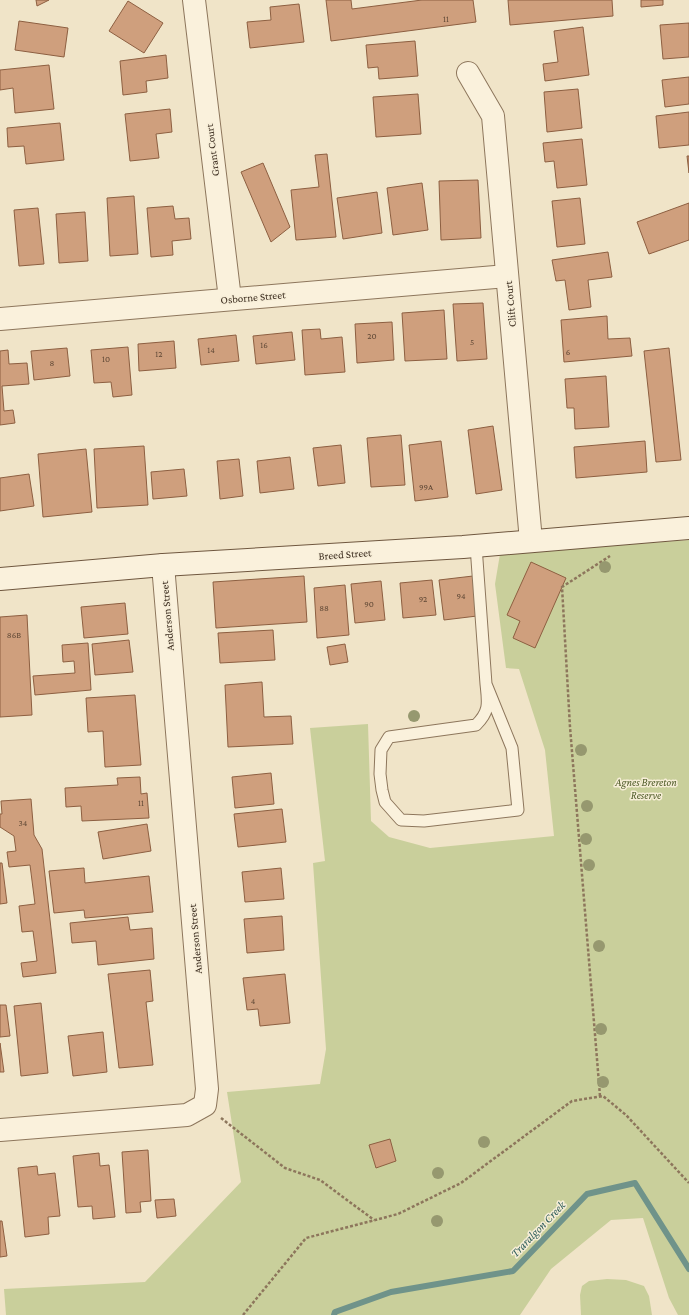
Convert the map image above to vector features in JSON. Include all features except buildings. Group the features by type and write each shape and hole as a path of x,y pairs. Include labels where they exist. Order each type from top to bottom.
{"street":[{"name":"Grant Court","path":"194,0 230,299"},
{"name":"Clift Court","path":"468,74 493,116 531,541"},
{"name":"Osborne Street","path":"0,319 507,276"},
{"name":"Breed Street","path":"0,579 163,565 476,546 689,528"},
{"name":"Anderson Street","path":"163,565 207,1090 205,1105"},
{"path":"0,1130 187,1115 205,1105"}],"lane":[{"path":"476,546 486,684 488,707 484,718 476,725 389,737 381,750 380,774 382,790 385,802 401,820 424,821 518,810 512,748 486,684"}],"path":[{"path":"600,1096 570,727 562,587 612,555"},
{"path":"243,1315 306,1238 398,1214 461,1183 572,1101 603,1096 626,1115 689,1183"},
{"path":"205,1105 285,1168 320,1180 374,1220"}],"green space":[{"name":"Agnes Brereton Reserve","path":"689,540 689,1315 678,1315 669,1298 643,1218 611,1220 551,1269 520,1315 6,1315 4,1289 145,1282 241,1182 227,1092 320,1084 326,1049 313,863 325,861 310,728 368,724 371,821 389,837 430,848 554,836 545,750 519,669 506,668 495,584 500,554"},
{"path":"607,1279 626,1280 644,1286 649,1296 652,1315 581,1315 580,1295 582,1286 589,1281"}],"waterway":[{"name":"Traralgon Creek","path":"334,1315 335,1312 391,1292 513,1271 587,1194 635,1183 689,1269"}]}
